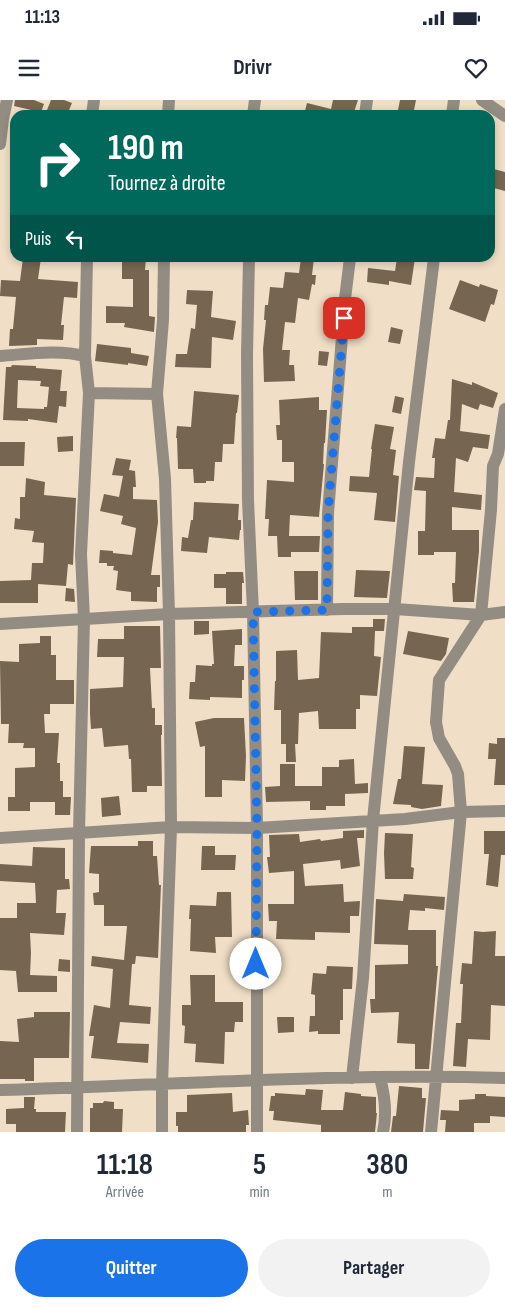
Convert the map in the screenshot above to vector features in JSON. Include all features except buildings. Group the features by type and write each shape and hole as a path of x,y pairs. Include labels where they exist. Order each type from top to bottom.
{"street":[{"path":"0,144 2,119 7,100"},
{"path":"482,100 505,116"},
{"path":"78,1132 79,834 84,619 81,554 89,393 85,356 87,262"},
{"path":"162,1132 171,827 169,614 165,478 157,394 163,320 164,262"},
{"path":"249,262 246,355 257,828 256,1132"},
{"path":"327,610 328,513 350,262"},
{"path":"352,1078 363,978 373,820 409,462 434,262"},
{"path":"0,356 73,352 85,356"},
{"path":"89,393 157,394"},
{"path":"432,1132 461,812 456,766 439,738 436,722 439,680 481,615 491,510 493,466 498,454 505,409"},
{"path":"0,624 169,614 344,609 395,609 481,615 505,612"},
{"path":"0,838 171,827 257,828 405,819 461,812 505,811"},
{"path":"0,1090 352,1078 437,1076 505,1078"},
{"path":"380,1078 384,1095 385,1123 383,1132"}],"route":[{"path":"256,964 257,828 253,612 327,610 328,513 344,318"}]}
